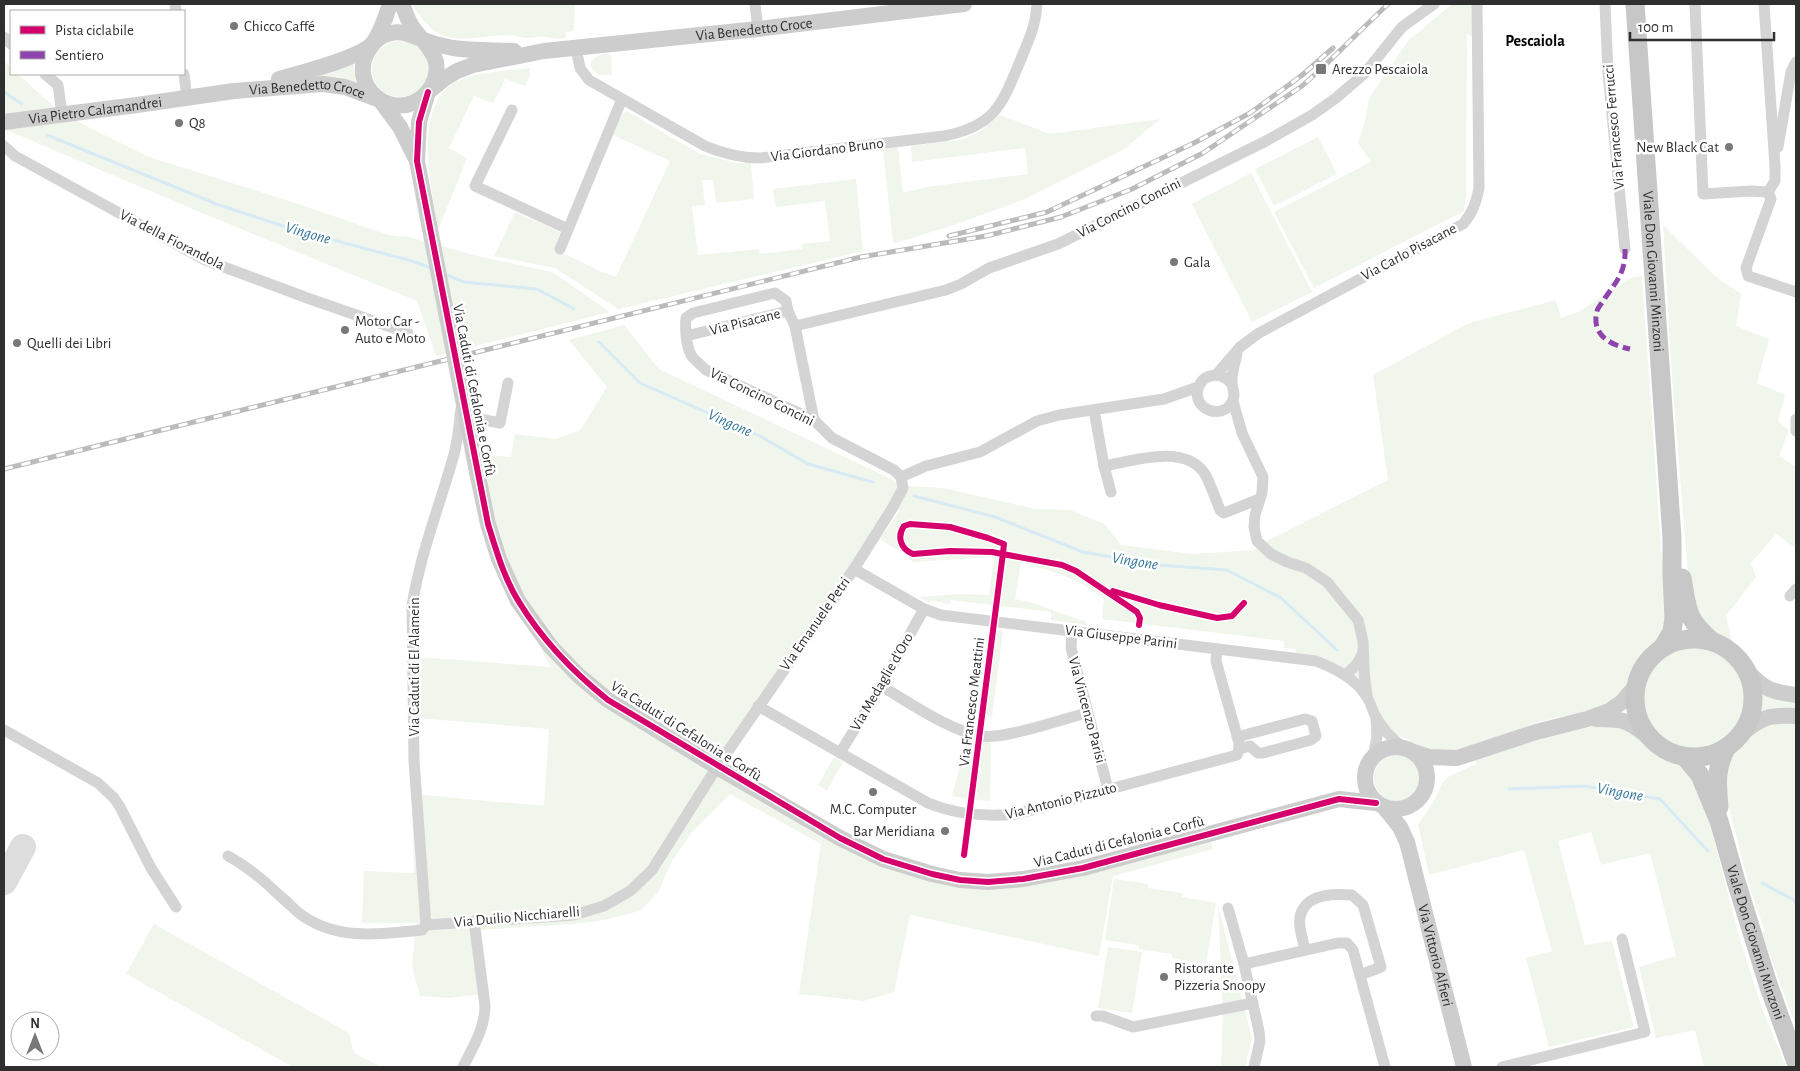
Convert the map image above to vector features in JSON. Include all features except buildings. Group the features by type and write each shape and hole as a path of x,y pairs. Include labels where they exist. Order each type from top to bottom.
{"main road":[{"name":"Viale Don Giovanni Minzoni","path":"1635,4 1672,538 1674,618 1672,632 1663,647"},
{"name":"Viale Don Giovanni Minzoni","path":"1672,538 1689,616 1699,630 1713,642"},
{"path":"1696,639 1713,642 1730,651 1741,662 1748,673 1753,693 1751,714 1743,732 1726,748 1706,757 1685,757 1663,750 1646,735 1638,720 1634,704 1635,688 1640,672 1650,658 1663,647 1679,640 1696,639"},
{"name":"Viale Don Giovanni Minzoni","path":"1719,821 1717,774 1719,763 1726,748"},
{"name":"Viale Don Giovanni Minzoni","path":"1685,757 1700,775 1719,821 1768,984 1796,1062"}],"street":[{"path":"372,44 382,26 390,4"},
{"path":"402,4 411,25 434,56 436,75 428,92"},
{"path":"755,4 758,29"},
{"name":"Via Benedetto Croce","path":"187,98 234,91 323,84 345,87 400,106 416,102 457,71 473,65 544,51 758,29 964,4"},
{"name":"Via Giordano Bruno","path":"576,48 580,68 589,80 705,146 723,154 743,158 770,156 944,136 964,132 979,125 993,113 1004,99 1036,21 1037,4"},
{"name":"Via Concino Concini","path":"795,326 946,290 989,268 1058,244 1266,141 1312,115 1336,98 1365,73 1402,27 1434,4"},
{"name":"Via Carlo Pisacane","path":"1240,348 1258,333 1463,224 1471,214 1479,188 1477,4"},
{"name":"Via Francesco Ferrucci","path":"1605,4 1608,73 1625,249"},
{"path":"1695,4 1703,194 1750,191 1768,192"},
{"path":"1764,4 1775,166 1775,181 1768,192"},
{"name":"Via Benedetto Croce","path":"234,91 313,70 341,60 384,36 398,32 454,48 544,51"},
{"name":"Via Benedetto Croce","path":"372,44 364,60 363,76 366,86 380,100"},
{"path":"1775,166 1791,72 1796,62"},
{"path":"46,75 58,85 58,114"},
{"path":"184,75 187,98"},
{"name":"Via Caduti di Cefalonia e Corfù","path":"428,92 420,122 418,161 488,524 499,559 518,601 551,647 578,675 608,700 840,838 883,859 932,874 960,880 988,882 1023,879 1083,868 1339,799 1380,805"},
{"name":"Via Pietro Calamandrei","path":"4,122 187,98"},
{"path":"560,249 622,99"},
{"name":"Via Caduti di Cefalonia e Corfù","path":"380,100 400,127 418,161"},
{"path":"512,110 475,186 568,229"},
{"name":"Via della Fiorandola","path":"4,146 15,156 205,260 408,333"},
{"path":"1768,192 1771,198 1746,268 1748,276 1796,292"},
{"name":"Via Pisacane","path":"775,293 786,301 788,311 686,336 686,318 693,313 775,293"},
{"path":"788,311 795,326 814,420"},
{"name":"Via Concino Concini","path":"686,336 691,356 706,370 814,420 832,438 894,470 901,477"},
{"path":"1216,375 1240,348"},
{"path":"1240,348 1233,367 1233,401 1242,433 1263,477 1263,486 1254,521 1257,541 1271,554 1306,568 1328,582 1358,620 1363,641 1368,698"},
{"name":"Via Caduti di El Alamein","path":"426,925 414,761 412,606 415,587 433,522 454,456 467,370"},
{"path":"901,477 926,466 980,452 1037,421 1059,415 1164,399 1198,387 1206,378 1216,375 1222,376 1232,383"},
{"path":"460,415 500,423 508,383"},
{"path":"1198,387 1199,402"},
{"path":"1164,399 1199,402 1208,410 1220,412 1225,410 1233,401"},
{"path":"1094,410 1104,466 1111,492"},
{"path":"1220,412 1242,433"},
{"path":"1796,419 1796,431"},
{"path":"1104,466 1171,455 1196,465 1205,474 1220,510 1224,513 1259,499"},
{"name":"Via Emanuele Petri","path":"717,766 854,569 900,495 903,488 901,477"},
{"name":"Via Giuseppe Parini","path":"854,569 924,609 941,615 1316,662 1332,667 1346,675 1368,698 1375,715 1388,734 1408,750"},
{"name":"Via Medaglie d'Oro","path":"840,753 881,686 924,609"},
{"name":"Via Vincenzo Parisi","path":"1072,630 1071,648 1108,789"},
{"path":"1218,649 1216,661 1238,747"},
{"path":"1346,675 1357,664 1363,653"},
{"path":"1748,673 1762,686 1777,693 1796,695"},
{"path":"881,686 952,726 980,736 1006,734 1087,712"},
{"path":"1457,758 1436,776 1422,797 1414,804 1399,809 1380,805 1368,794 1365,785 1365,774 1368,764 1382,750 1392,747 1429,757 1457,758 1536,732 1610,711 1622,702 1635,688"},
{"name":"Via Antonio Pizzuto","path":"758,706 928,803 969,815 999,816 1017,814 1108,789 1238,747 1305,719 1312,720 1316,736 1311,740 1263,753 1258,753 1250,746 1238,747"},
{"name":"Via Giuseppe Parini","path":"1373,757 1377,738 1375,715"},
{"path":"1743,732 1760,720 1773,715 1796,716"},
{"path":"1587,719 1621,720 1631,723 1646,735"},
{"path":"4,730 98,783 109,792 120,807 151,868 176,908"},
{"path":"1408,750 1421,759 1426,769 1428,778 1426,789"},
{"name":"Via Duilio Nicchiarelli","path":"228,856 247,866 302,916 327,930 354,934 382,934 422,930 426,925 574,915 604,906 630,890 652,870 717,766"},
{"name":"Via Caduti di Cefalonia e Corfù","path":"1339,799 1357,784 1365,774"},
{"name":"Via Vittorio Alfieri","path":"1408,842 1414,804"},
{"name":"Via Vittorio Alfieri","path":"1380,805 1400,827 1408,842 1464,1067"},
{"path":"1305,950 1300,925 1302,911 1311,901 1329,894 1352,895 1363,905 1380,967 1360,976"},
{"path":"1228,908 1244,964 1259,1031 1260,1041 1254,1067"},
{"path":"463,1067 485,1016 474,921"},
{"path":"1502,1067 1645,1032 1622,939"},
{"path":"1244,964 1338,943 1347,943 1353,950 1385,1067"},
{"path":"1096,1016 1103,1016 1133,1027 1253,1003"}],"shaded area":[{"path":"412,4 575,4 574,31 566,32 566,38 562,39 525,38 509,35 465,39 454,38 443,35 433,29"},
{"path":"1452,4 1474,4 1474,33 1471,36 1467,34 1466,195 1464,211 1314,288 1274,212 1371,162 1358,143 1365,121 1369,98 1408,41"},
{"path":"400,41 411,43 420,49 426,58 428,69 426,80 420,89 411,95 400,97 389,95 380,89 374,80 372,69 374,58 380,49 389,43"},
{"path":"603,54 611,54 612,75 598,75 590,66 591,61"},
{"path":"354,59 357,83 300,78"},
{"path":"4,61 10,67 10,75 19,75 62,114 149,157 299,204 388,235 409,237 477,256 552,272 610,312 436,356 417,301 4,129"},
{"path":"530,68 530,76 525,86 505,79 493,103 474,96 449,148 467,158 438,230 429,169 428,147 430,125 435,106 446,90 462,79 487,73"},
{"path":"627,111 700,154 737,163 751,163 754,199 716,203 713,180 702,180 705,205 692,206 698,255 759,249 760,254 802,249 802,244 830,241 825,201 776,207 773,189 856,179 863,251 618,309 555,268 494,256 515,212 560,232 554,249 616,277 670,161 613,135 622,114"},
{"path":"1000,115 1050,134 1160,119 1123,150 1025,199 957,224 893,244 883,149 898,147 903,193 926,187 1028,174 1025,148 912,162 911,146 961,140 981,131"},
{"path":"1318,137 1337,174 1274,206 1255,169"},
{"path":"1251,173 1312,292 1252,322 1192,204"},
{"path":"1663,225 1715,276 1741,294 1736,326 1769,339 1757,383 1785,395 1778,421 1789,430 1779,456 1796,467 1796,549 1776,534 1751,563 1756,577 1726,616 1732,642 1705,626 1690,598 1672,378"},
{"path":"1642,276 1661,548 1668,619 1658,639 1644,652 1633,667 1625,691 1618,700 1582,712 1539,722 1447,754 1428,752 1393,733 1383,719 1375,699 1355,677 1343,668 1316,656 1296,653 1296,649 1284,648 1284,641 1102,619 1104,599 1095,592 1075,580 1021,562 1015,599 1030,602 1086,622 1086,625 1051,620 1051,612 951,600 949,604 931,600 930,603 918,597 960,594 989,595 994,557 913,562 908,556 880,539 900,510 893,507 718,767 883,859 989,882 1208,833 1213,849 1113,876 1099,956 910,915 894,992 864,1001 799,994 821,844 730,794 692,832 672,861 659,891 640,911 599,921 481,930 489,993 449,998 420,996 412,966 416,923 362,923 364,871 414,873 412,794 544,806 549,729 418,718 417,657 550,667 518,601 473,453 511,457 515,434 556,439 580,430 607,387 569,340 624,325 659,369 906,486 943,488 1036,509 1070,510 1105,524 1121,545 1192,554 1254,550 1269,540 1388,480 1373,375 1469,323 1556,300 1561,318 1578,312 1633,277"},
{"path":"988,629 1003,631 992,717 976,715"},
{"path":"1692,646 1712,650 1729,661 1740,678 1744,698 1740,718 1729,735 1712,746 1692,750 1672,746 1655,735 1644,718 1640,698 1644,678 1655,661 1672,650"},
{"path":"1760,692 1796,700 1796,711 1757,715"},
{"path":"1796,722 1796,1027 1762,933 1765,932 1749,885 1724,789 1732,753 1742,745 1751,733 1763,723"},
{"path":"1605,723 1636,733 1649,749 1658,756 1686,767 1706,808 1739,937 1762,1008 1786,1067 1704,1067 1695,1030 1656,1038 1639,967 1676,956 1650,853 1601,865 1591,832 1558,841 1585,945 1612,941 1634,1027 1549,1047 1526,958 1552,951 1524,850 1429,875 1418,824 1433,803 1443,782 1448,777 1476,764 1475,759 1491,753 1556,734"},
{"path":"967,740 991,743 990,801 952,796"},
{"path":"1397,755 1410,759 1416,765 1420,778 1416,791 1410,797 1397,801 1384,797 1378,791 1374,778 1378,765 1384,759"},
{"path":"834,757 843,762 827,791 818,785"},
{"path":"1114,879 1148,884 1148,888 1182,893 1182,897 1216,903 1206,964 1172,958 1172,954 1139,949 1139,945 1105,940"},
{"path":"1218,905 1252,1038 1245,1067 1221,1067 1223,1014"},
{"path":"154,924 349,1033 354,1053 381,1067 293,1067 126,974"},
{"path":"1108,947 1142,952 1132,1013 1098,1008"}],"waterway":[{"path":"4,92 22,104"},
{"name":"Vingone","path":"47,135 219,205 292,229 412,261 431,268"},
{"name":"Vingone","path":"444,274 464,282 537,289 574,309"},
{"name":"Vingone","path":"599,342 640,383 760,436 808,464 873,482"},
{"name":"Vingone","path":"914,496 995,517 1083,552 1159,565 1227,570 1281,598 1337,650"},
{"name":"Vingone","path":"1509,789 1584,786 1660,799 1708,851"},
{"name":"Vingone","path":"1762,883 1794,900 1796,903"}],"taxiway":[{"path":"4,882 23,847"}],"railway":[{"path":"4,469 861,257 986,236 1061,217 1132,189 1203,153 1302,86 1388,4"},
{"path":"949,236 1047,212 1194,143 1250,113 1301,76 1333,48"}],"marked path":[{"path":"1625,249 1622,270 1617,281 1598,308 1596,319 1597,326 1604,338 1616,345 1630,349"}],"cycle path":[{"path":"428,92 419,122 417,161 488,524 505,574 528,616 559,655 608,700 840,838 883,859 932,874 960,880 988,882 1023,879 1083,868 1339,799 1376,803"},
{"name":"Via Francesco Meattini","path":"964,855 1003,553 1004,544 950,527 910,524 904,526 900,538 901,542 905,549 913,554 950,551 992,552 1062,565 1076,571 1137,612 1140,618 1139,625"},
{"path":"1113,591 1159,605 1217,618 1232,616 1244,603"}],"place":[{"name":"Chicco Caffé","path":"234,26"},
{"name":"Arezzo Pescaiola","path":"1321,69"},
{"name":"Q8","path":"179,123"},
{"name":"New Black Cat","path":"1729,147"},
{"name":"Gala","path":"1174,262"},
{"name":"Motor Car - Auto e Moto","path":"345,330"},
{"name":"Quelli dei Libri","path":"17,343"},
{"name":"M.C. Computer","path":"873,792"},
{"name":"Bar Meridiana","path":"945,831"},
{"name":"Ristorante Pizzeria Snoopy","path":"1164,977"}],"district":[{"name":"Pescaiola","path":"1535,41"}]}
